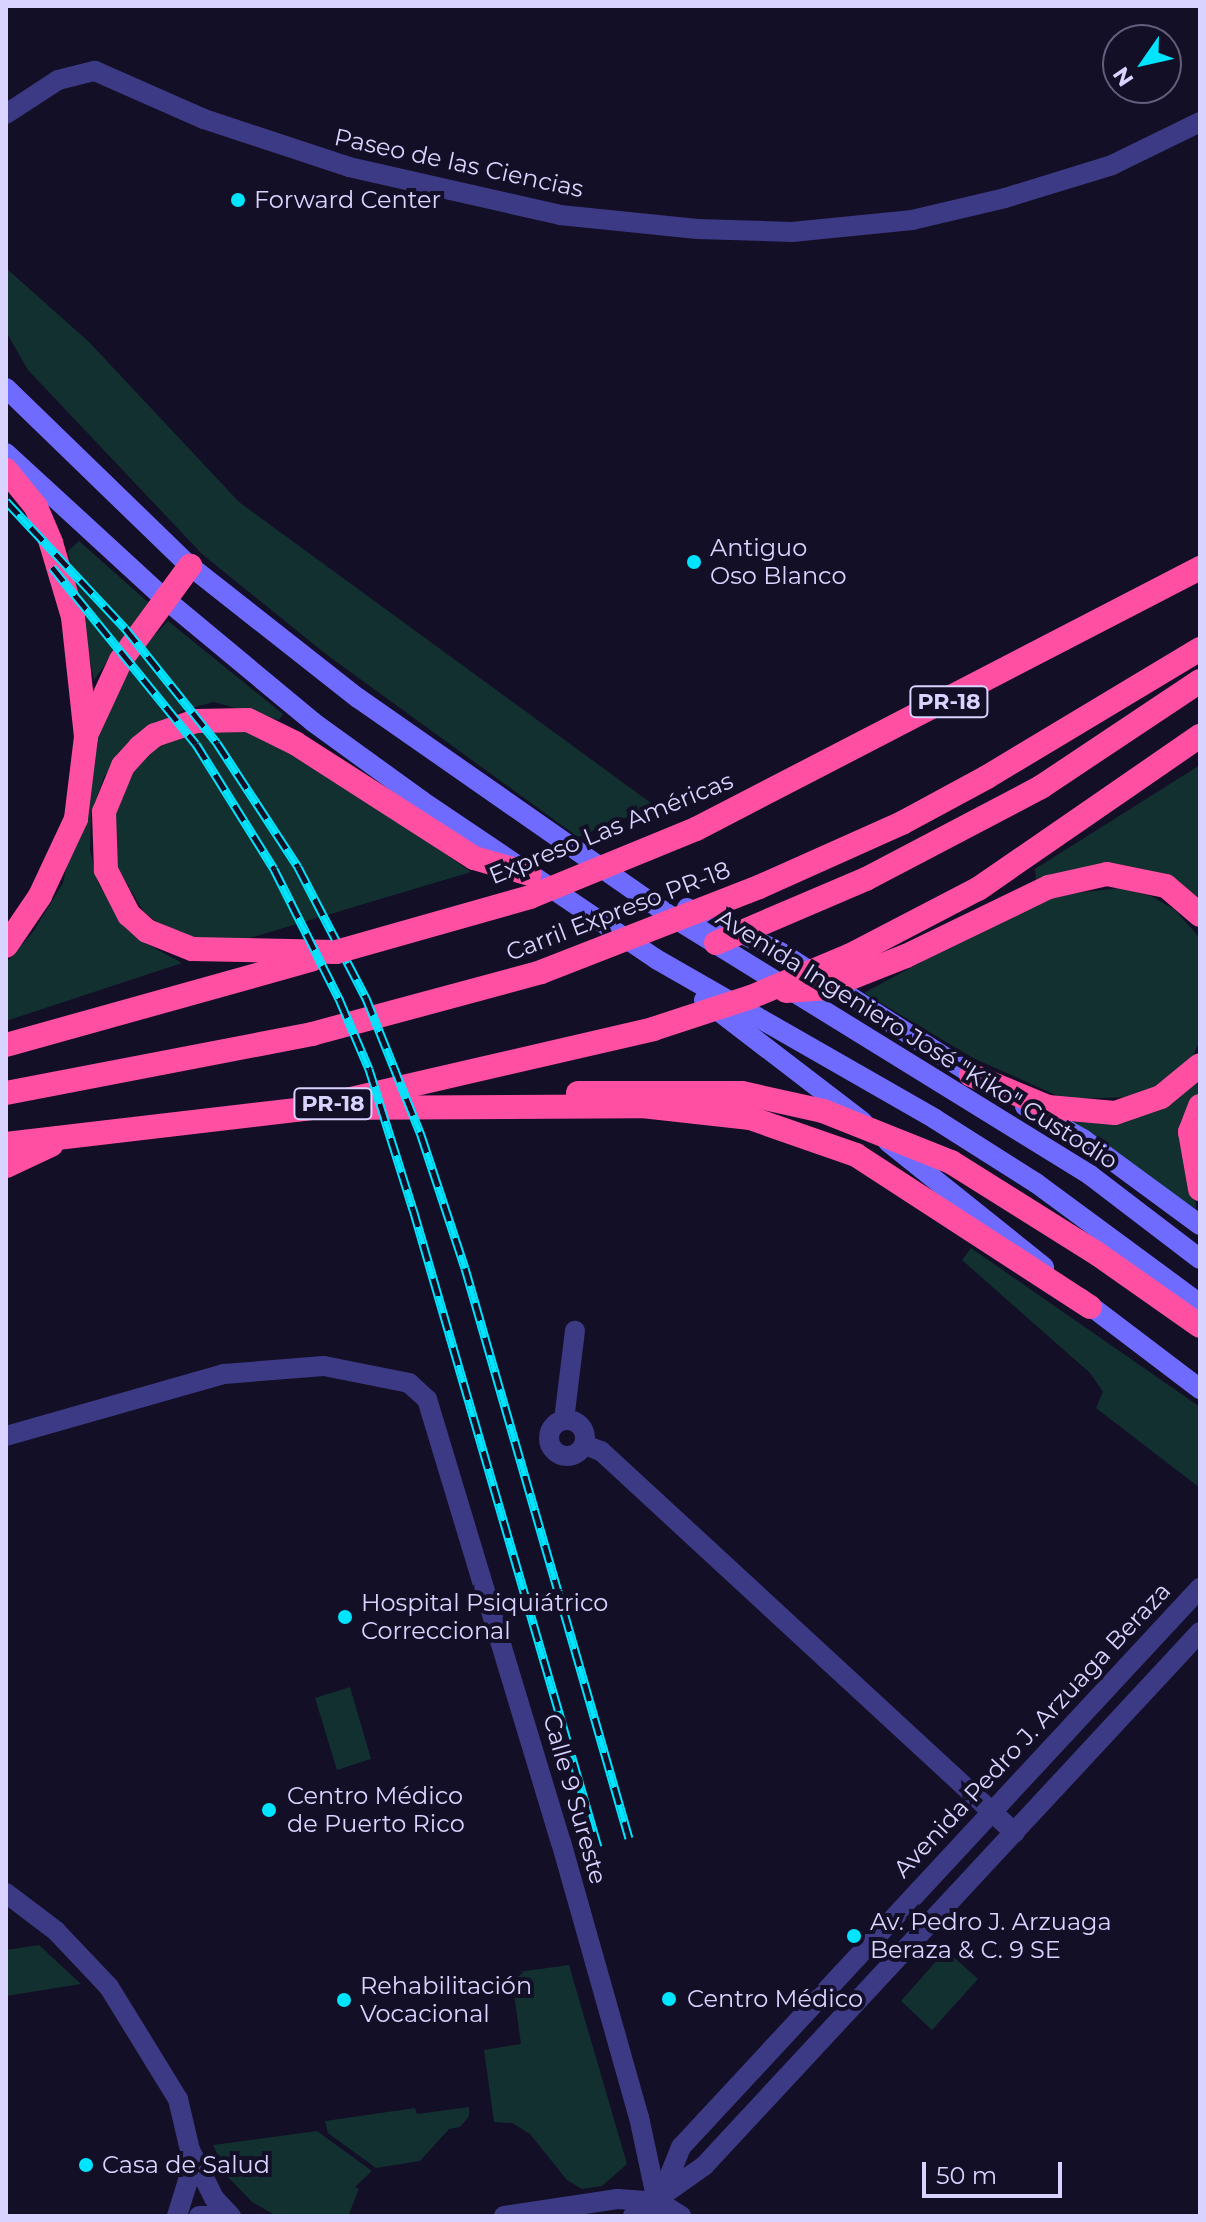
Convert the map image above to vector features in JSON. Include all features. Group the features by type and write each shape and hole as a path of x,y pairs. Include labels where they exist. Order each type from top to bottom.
{"highway":[{"path":"6,470 36,507 51,543 73,617 86,737 76,819 40,896 6,946"},
{"path":"86,737 121,660 190,566"},
{"name":"Expreso Las Américas","path":"6,1045 530,897 696,829 1200,568"},
{"name":"Carril Expreso PR-18","path":"6,1093 312,1034 541,972 759,887 951,797 1200,649"},
{"path":"716,943 866,879 1041,787 1200,681"},
{"path":"336,952 192,949 147,931 129,915 106,870 104,812 123,766 140,747 155,735 196,721 248,720 295,743 474,858 530,874"},
{"name":"PR-18","path":"6,1144 75,1133 312,1108 653,1029 763,993 851,955 978,889 1200,736"},
{"path":"763,993 825,988 906,956 1049,887 1107,874 1166,886 1200,915"},
{"path":"971,1075 1048,1107 1115,1113 1161,1097 1200,1065"},
{"path":"428,1110 612,1090 742,1093 823,1111 951,1162 1099,1255 1200,1326"},
{"path":"312,1108 428,1110 642,1106 750,1118 856,1155 1090,1307"},
{"path":"1200,1106 1190,1132 1200,1189"},
{"path":"6,1166 75,1133"}],"main road":[{"name":"Avenida Ingeniero José \"Kiko\" Custodio","path":"6,388 190,566 358,698 620,881 1090,1175 1200,1259"},
{"path":"6,453 165,599 313,722 656,959 1023,1175 1200,1304"},
{"path":"620,881 780,952 971,1075 1083,1139 1200,1225"},
{"path":"656,959 1090,1307 1200,1389"}],"street":[{"name":"Paseo de las Ciencias","path":"6,114 58,80 95,71 204,119 349,167 560,215 697,229 792,232 912,220 1005,198 1112,165 1200,122"},
{"path":"575,1331 564,1420 551,1429 553,1450 572,1456 585,1445"},
{"name":"Calle 9 Sureste","path":"6,1436 224,1374 324,1366 409,1383 427,1399 561,1842 659,2209"},
{"path":"564,1420 582,1427 585,1445"},
{"path":"585,1445 601,1451 1015,1833"},
{"name":"Avenida Pedro J. Arzuaga Beraza","path":"659,2209 681,2147 1200,1588"},
{"path":"633,2216 659,2209 704,2166 1200,1632"},
{"path":"6,1893 56,1931 109,1987 178,2099 190,2150 190,2174 177,2216"},
{"path":"190,2150 214,2198 231,2216"},
{"path":"504,2216 618,2199 681,2216"},
{"path":"199,2216 222,2216"}],"green space":[{"path":"6,268 89,342 239,502 655,806 578,837 327,655 202,554 28,370 6,332"},
{"path":"79,541 149,603 94,680 68,551"},
{"path":"168,621 283,714 279,720 214,702 183,710 124,751 104,777 91,814 90,851 99,885 138,939 182,963 6,1021 6,963 33,932 63,883 94,741 138,652"},
{"path":"191,730 250,730 334,775 471,872 236,942 200,943 163,927 143,911 117,867 115,816 130,774 156,746"},
{"path":"1200,765 1200,905 1159,873 1124,865 1036,880 1035,869"},
{"path":"1120,888 1151,896 1175,910 1200,938 1200,1040 1192,1058 1168,1080 1135,1097 1065,1099 973,1058 864,993 1013,912 1059,895"},
{"path":"1200,1072 1200,1092 1188,1115 1196,1209 1074,1127 1068,1116"},
{"path":"971,1248 1200,1407 1200,1488 1096,1408 1103,1392 1090,1373 962,1260"},
{"path":"350,1687 371,1759 337,1770 315,1698"},
{"path":"39,1945 81,1984 6,1996 6,1950"},
{"path":"946,1950 978,1979 932,2030 901,2001"},
{"path":"569,1965 627,2164 602,2186 582,2189 567,2180 530,2134 512,2123 494,2122 484,2050 521,2044 511,1973"},
{"path":"469,2107 469,2116 460,2127 449,2129 420,2161 376,2168 328,2133 325,2121 415,2108 417,2114"},
{"path":"317,2131 372,2171 355,2187 359,2189 348,2216 275,2215 252,2202 227,2176 213,2145"}],"railway":[{"path":"6,501 125,628 217,743 298,867 366,998 421,1135 465,1268 629,1838"},
{"path":"52,567 196,744 274,869 340,1001 369,1069 413,1209 598,1847"}],"place":[{"name":"Forward Center","path":"238,200"},
{"name":"Antiguo Oso Blanco","path":"694,562"},
{"name":"Hospital Psiquiátrico Correccional","path":"345,1617"},
{"name":"Centro Médico de Puerto Rico","path":"269,1810"},
{"name":"Av. Pedro J. Arzuaga Beraza & C. 9 SE","path":"854,1936"},
{"name":"Centro Médico","path":"669,1999"},
{"name":"Rehabilitación Vocacional","path":"344,2000"},
{"name":"Casa de Salud","path":"86,2165"}]}
